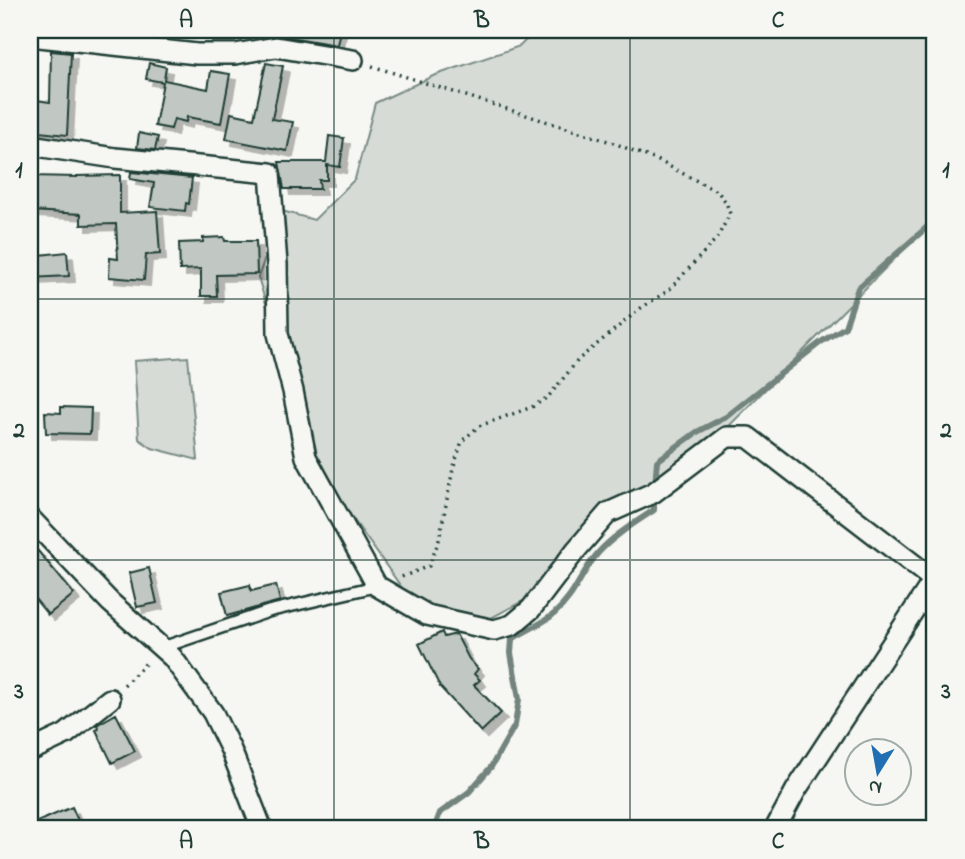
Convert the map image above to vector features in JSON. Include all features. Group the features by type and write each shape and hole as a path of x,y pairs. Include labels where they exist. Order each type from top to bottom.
{"street":[{"path":"30,37 197,54 234,54 276,47 353,60"},
{"path":"30,145 116,158 270,173 277,264 278,334 306,457 377,586 427,615 494,630 512,625 530,609 608,513 653,493 727,437 748,437 934,579 796,790 775,829"},
{"path":"30,518 110,602 172,657 213,713 231,750 262,829"},
{"path":"30,751 66,734 110,699"}],"lane":[{"path":"161,648 270,611 377,586"}],"path":[{"path":"353,60 614,142 661,162 718,192 726,202 730,214 717,238 669,290 641,308 579,359 548,397 532,407 479,426 462,442 453,469 439,540 429,566 377,586"},
{"path":"110,699 161,648"}],"shaded area":[{"path":"536,30 935,30 935,218 729,426 637,496 544,590 491,618 412,602 341,502 309,445 258,277 282,211 314,220 355,179 375,103 433,76 520,46"},
{"path":"188,357 198,460 152,448 139,439 134,361"}],"building":[{"path":"279,30 340,30 337,45 278,35"},
{"path":"51,51 71,53 67,135 30,131 30,99 50,102"},
{"path":"149,63 166,67 164,80 208,89 211,71 230,74 221,123 187,117 186,122 174,119 171,129 155,126 163,82 146,79"},
{"path":"266,63 283,66 272,119 293,122 287,151 226,139 231,113 254,118"},
{"path":"139,133 158,137 155,150 137,148"},
{"path":"329,136 344,138 340,167 327,165 327,180 319,180 320,189 284,189 279,162 326,162"},
{"path":"131,172 192,178 189,204 186,203 185,211 150,207 154,183 130,179"},
{"path":"120,175 120,213 157,211 160,254 146,255 144,280 109,277 110,258 118,259 116,224 81,225 81,214 32,211 33,191 30,191 30,176"},
{"path":"224,237 225,241 256,241 257,274 216,275 217,296 201,296 201,269 180,270 179,243 203,242 203,238"},
{"path":"67,252 69,276 30,278 30,256"},
{"path":"61,407 91,408 90,434 46,433 45,412 61,413"},
{"path":"38,551 74,594 48,615 30,593 30,558"},
{"path":"149,568 157,603 137,607 129,573"},
{"path":"250,585 251,591 276,585 280,601 227,616 221,592"},
{"path":"442,632 444,637 456,634 469,659 478,669 474,674 480,680 474,685 501,713 481,732 440,687 419,644"},
{"path":"116,714 135,751 112,763 96,730 99,729 97,725"},
{"path":"72,807 80,825 70,829 30,829 30,825"}],"waterway":[{"path":"655,486 657,461 697,432 726,417 821,342 845,327 858,288 935,220"},
{"path":"434,829 440,813 469,792 491,767 515,725 519,699 511,653 512,639 544,621 561,607 598,553 617,535 654,510 654,495"}]}
